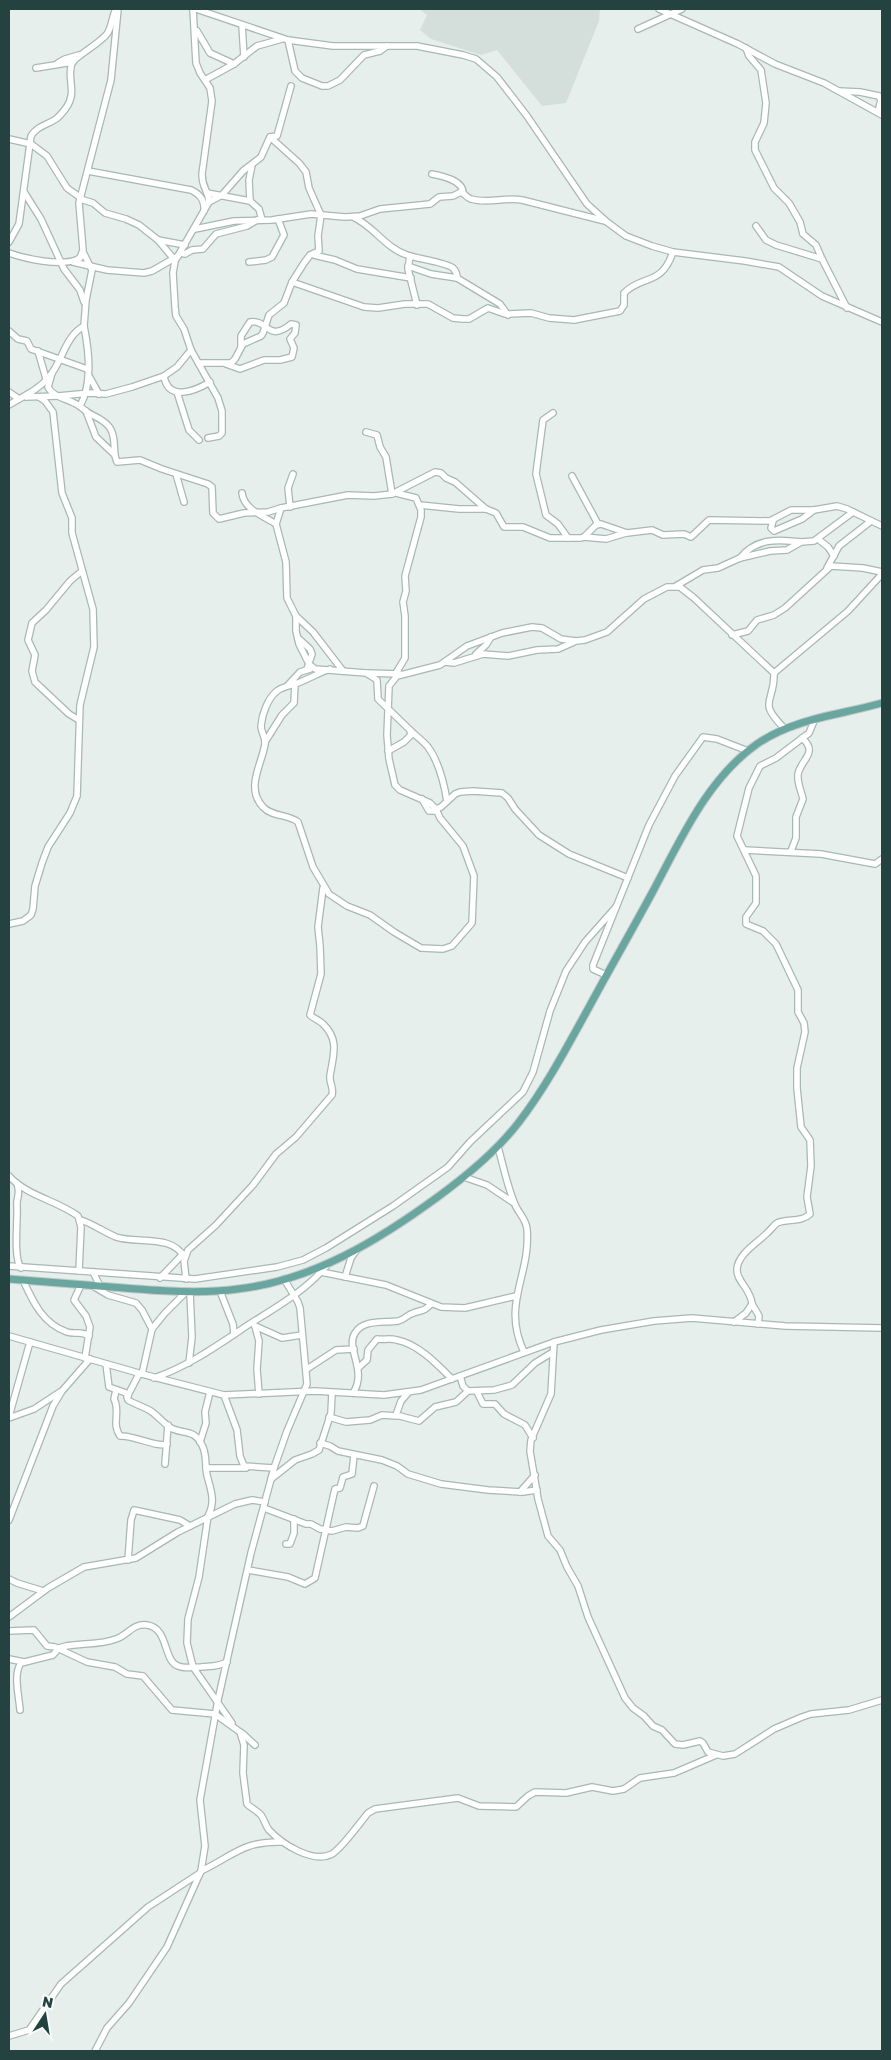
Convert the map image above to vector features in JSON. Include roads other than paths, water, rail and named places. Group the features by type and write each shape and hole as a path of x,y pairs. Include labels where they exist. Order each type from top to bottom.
{"main road":[{"path":"9,1279 188,1292 220,1291 265,1285 327,1265 356,1251 394,1228 464,1177 498,1147 521,1120 548,1080 701,807 736,761 758,744 785,728 882,703"}],"street":[{"path":"55,66 65,59 79,55 94,47 108,34 117,9"},
{"path":"80,406 86,393 88,350 84,326 91,267 83,252 80,201 111,80 117,9"},
{"path":"209,202 207,193 202,185 202,174 212,101 210,88 198,70 195,57 195,9 285,39 322,45 417,46 463,54 476,59 492,71 527,116 587,204 626,236 673,252 779,267 822,296 882,322"},
{"path":"659,9 746,48 775,64 813,78 837,92 880,113 881,104 879,96 860,92 837,92"},
{"path":"638,30 682,9"},
{"path":"242,25 244,57"},
{"path":"196,29 210,53 234,64"},
{"path":"285,39 295,71 302,78 322,86 328,86 340,80 364,55 380,51 387,46"},
{"path":"205,80 234,64 257,46 285,39"},
{"path":"746,48 749,56 762,73 766,103 764,123 755,142 755,150 774,188 789,203 800,222 804,236 816,245 847,308"},
{"path":"9,242 19,226 31,136 35,130 57,118 69,104 73,91 70,76 73,62 79,55"},
{"path":"36,68 73,62"},
{"path":"270,138 276,137 278,134 291,86"},
{"path":"208,438 220,436 223,427 221,406 210,382 191,350 184,329 175,313 173,273 177,256 195,230 209,202 222,195 244,171 261,157 270,138"},
{"path":"270,138 304,168 308,188 322,215 318,236 319,250 324,257"},
{"path":"10,139 30,144 50,159 67,188 80,201 94,203 105,213 139,225 177,256"},
{"path":"250,201 249,180 252,165"},
{"path":"88,171 197,192 202,198 204,206 203,215"},
{"path":"432,174 460,184 463,188 463,193"},
{"path":"24,192 41,220 66,272 80,290 85,307"},
{"path":"207,193 250,201 259,209 259,220"},
{"path":"195,230 213,225 311,214 352,217 380,209 430,204 439,197 463,193 471,199 492,202 512,199 522,200 607,222"},
{"path":"203,215 213,225"},
{"path":"352,217 367,225 390,247 410,256 452,267 456,272 457,278"},
{"path":"249,262 266,260 273,255 284,235 278,219"},
{"path":"9,253 25,258 72,262 114,271 146,273 177,256 192,250 203,249 216,234 247,226 259,220"},
{"path":"756,226 766,240 776,245 815,255 822,259"},
{"path":"158,240 185,246"},
{"path":"226,364 235,359 245,342 261,336 266,329 269,315 284,303 292,282 308,257 319,250"},
{"path":"72,262 80,258 83,252"},
{"path":"292,282 331,297 345,299 369,308 383,308 405,304 428,304 457,319 470,319 488,308 508,315 531,313 548,318 574,320 616,313 622,308 624,293 655,278 668,265 673,252"},
{"path":"312,254 357,269 411,278"},
{"path":"410,256 408,266 417,305"},
{"path":"408,266 431,274 457,278 500,304 508,315"},
{"path":"199,363 226,364 240,369 264,360 280,360 292,357 294,348 290,339 296,331 295,324 291,324 281,331 266,329 256,321 250,322 241,336 241,346"},
{"path":"9,405 47,379 71,336 84,326"},
{"path":"9,331 20,340 28,341 29,348 86,370 99,394"},
{"path":"9,398 39,397 46,399 86,393 99,394 132,388 164,376 177,368 191,350"},
{"path":"38,351 48,387 58,396 80,406 86,412 100,418 110,427 114,439 117,462 140,460 188,482 199,481 208,484 212,487 212,509 216,518 290,507 348,495 374,496 394,493 437,472 460,486 486,509 496,513 506,528 523,527 550,538 584,537 606,539 627,533 652,530 663,535 684,534 691,537 709,520 773,521 791,510 814,510 837,506 882,526"},
{"path":"9,924 26,919 33,912 35,886 45,854 70,813 77,796 79,720 94,641 93,609 72,533 72,518 62,493 53,412 46,399 52,373"},
{"path":"164,376 170,390 177,392 192,391 210,382"},
{"path":"21,398 24,389"},
{"path":"9,392 21,398"},
{"path":"177,392 189,430 199,440"},
{"path":"86,412 96,437 115,456"},
{"path":"553,413 542,420 536,479 544,501 546,515 558,524 568,538"},
{"path":"366,432 377,435 380,447 385,454 394,493"},
{"path":"290,507 288,488 293,474"},
{"path":"177,476 184,502"},
{"path":"572,476 598,524"},
{"path":"242,493 244,500 256,512 276,524"},
{"path":"394,493 414,497 420,505 421,517 405,576 406,591 403,602 405,658 389,686 386,709 388,751 397,788 422,799 429,811 436,810 454,794 460,792 502,793 539,835 569,854 628,878"},
{"path":"420,505 459,510 486,509"},
{"path":"281,508 276,524 286,562 287,598 296,616 313,632 343,671"},
{"path":"773,521 771,528 774,531 802,519 814,510"},
{"path":"740,558 748,549 775,539 801,542 818,539 854,512"},
{"path":"732,635 748,631 757,620 774,616 785,608 827,568 842,543 871,521"},
{"path":"584,537 598,524 607,525 627,533"},
{"path":"825,533 826,545"},
{"path":"818,539 826,545 834,556"},
{"path":"474,655 508,656 537,650 558,649 593,638 607,632 644,599 667,587 676,586 703,570 718,568 740,558 770,551 786,550 801,542"},
{"path":"785,728 769,709 774,673 847,612 882,573 869,568 837,566 827,568"},
{"path":"79,720 69,714 36,685 32,671 35,655 28,638 32,623 46,610 70,581 82,571"},
{"path":"676,586 694,598 774,673"},
{"path":"296,616 297,637 308,667"},
{"path":"265,742 262,725 263,715 271,698 277,691 308,667 366,673 412,673 445,662 468,646 491,637 536,627 545,629 561,639 576,642"},
{"path":"445,662 454,663 474,655 486,645 491,637"},
{"path":"287,685 295,684 330,669"},
{"path":"366,673 377,680 378,698 386,709 428,747 442,776 447,801"},
{"path":"389,686 397,676 396,673"},
{"path":"295,684 294,703 285,712 265,742 255,785 259,801 266,809 298,822 308,856 323,887 337,900 359,911 370,914 420,948 443,948 455,945 472,923 475,880 462,846 436,810"},
{"path":"758,1324 759,1316 752,1304 749,1291 738,1275 738,1264 754,1244 777,1223 804,1218 810,1214 808,1197 811,1166 810,1140 801,1127 797,1088 797,1068 805,1032 804,1023 798,1012 798,990 776,944 763,932 746,924 746,917 756,903 756,876 738,839 738,832 746,796 755,772 760,766 776,758 802,738 810,730 815,719"},
{"path":"388,751 408,739 410,730"},
{"path":"606,976 593,969 593,965 647,830 690,753 704,737 717,739 748,751"},
{"path":"791,851 796,838 796,817 803,799 798,775 809,752 807,742 802,738"},
{"path":"745,850 821,854 875,864 882,859"},
{"path":"160,1278 174,1261 184,1256 188,1250 216,1225 252,1185 276,1154 296,1137 332,1095 333,1088 330,1077 335,1051 334,1042 322,1023 310,1015 321,974 318,922 323,887"},
{"path":"9,1266 186,1279 268,1269 309,1257 393,1206 448,1168 470,1142 512,1104 526,1088 537,1060 550,1011 563,977 585,942 616,908"},
{"path":"498,1147 514,1203 524,1217 528,1239 527,1252 514,1304 515,1324 519,1342 524,1352"},
{"path":"9,1176 17,1184 71,1211 81,1220 117,1237 161,1242 179,1249 184,1256 186,1279"},
{"path":"464,1177 486,1185 514,1203"},
{"path":"17,1184 20,1196 16,1204 18,1212 17,1258 21,1268"},
{"path":"79,1271 81,1220"},
{"path":"345,1277 351,1258 356,1251"},
{"path":"154,1378 189,1363 234,1334 254,1324 294,1295 327,1265"},
{"path":"93,1272 97,1286 108,1295 136,1303 152,1329"},
{"path":"321,1272 386,1286 442,1307 465,1308 516,1296"},
{"path":"95,2051 107,2028 129,2003 166,1947 200,1872 206,1846 200,1800 218,1700 271,1478 287,1431 308,1381 300,1308 284,1279"},
{"path":"23,1280 32,1302 52,1325 70,1333 80,1331 90,1336"},
{"path":"9,1520 50,1413 62,1391 87,1358 90,1336 88,1320 75,1302 75,1296 81,1284"},
{"path":"220,1291 234,1334"},
{"path":"128,1396 141,1374 152,1329 165,1313 188,1292"},
{"path":"188,1292 192,1337 189,1363"},
{"path":"353,1393 358,1384 358,1368 352,1343 354,1335 362,1326 403,1320 410,1314 425,1310 431,1304"},
{"path":"734,1322 746,1313 752,1304"},
{"path":"9,1336 154,1378 224,1395 304,1391 384,1395 408,1393 554,1342 601,1330 674,1318 758,1324 882,1328"},
{"path":"254,1324 282,1338 302,1335"},
{"path":"254,1324 260,1341 257,1369 259,1394"},
{"path":"358,1368 367,1360 368,1350 377,1339 390,1339 408,1343 428,1356 452,1379"},
{"path":"30,1342 10,1415 34,1409 62,1391"},
{"path":"554,1342 551,1394 533,1438 530,1451 537,1490 548,1536 560,1550 567,1568 578,1586 593,1630 630,1705 653,1726 662,1730 676,1744 683,1745 700,1741 708,1752 722,1756 735,1754 774,1729 811,1714 849,1710 882,1700"},
{"path":"306,1369 333,1352 354,1349"},
{"path":"460,1376 463,1386 468,1391 494,1390 512,1385 535,1363 553,1352"},
{"path":"106,1364 108,1387 126,1393 127,1399 130,1402 150,1410 158,1419 172,1429 189,1432 200,1442 205,1453 212,1496 212,1508 208,1516 200,1567 190,1604 187,1628 189,1655 193,1667 218,1700 228,1719 240,1732 244,1745 244,1781 247,1804 261,1815 269,1830 282,1842 302,1853 327,1856 338,1849 375,1809 458,1798 479,1806 516,1807 528,1796 536,1792 566,1793 592,1788 613,1791 624,1789 640,1778 674,1772 716,1755"},
{"path":"116,1390 114,1399 118,1405 116,1426 120,1436 145,1440 157,1446 167,1444"},
{"path":"329,1417 350,1422 370,1420 382,1415 420,1421 435,1407 456,1402 468,1391"},
{"path":"200,1442 206,1423 205,1412 210,1392"},
{"path":"477,1392 483,1404 495,1404 504,1414 524,1424 533,1438"},
{"path":"271,1478 295,1460 317,1451 329,1417 332,1393"},
{"path":"397,1416 396,1412 408,1393"},
{"path":"224,1395 237,1430 240,1456 244,1466 248,1468"},
{"path":"165,1464 168,1425"},
{"path":"320,1443 330,1446 338,1452 386,1462 401,1468 408,1474 441,1484 470,1489 520,1492 537,1490"},
{"path":"248,1570 288,1577 305,1584 316,1576 335,1490 340,1488 342,1477 352,1474 354,1455"},
{"path":"206,1468 274,1468"},
{"path":"520,1492 534,1475"},
{"path":"9,1617 44,1591 84,1567 136,1558 208,1516 240,1502 264,1505 294,1519 327,1530 335,1531 342,1527 358,1528 363,1526 374,1486"},
{"path":"128,1560 131,1520 134,1510 180,1520 190,1526"},
{"path":"286,1544 290,1544 292,1540 294,1519"},
{"path":"9,1579 16,1583 44,1591"},
{"path":"20,1710 18,1666 24,1662 53,1655 59,1648 114,1640 137,1626 148,1625 154,1627 160,1634 174,1664 183,1667 193,1667 219,1666 227,1662"},
{"path":"9,1632 34,1630 47,1646 59,1648 87,1662 115,1667 124,1673 143,1676 172,1710 215,1714 255,1745"},
{"path":"9,1659 24,1662"},
{"path":"9,2036 29,2030 61,1984 148,1907 200,1872 243,1848 269,1842 282,1842"}]}
